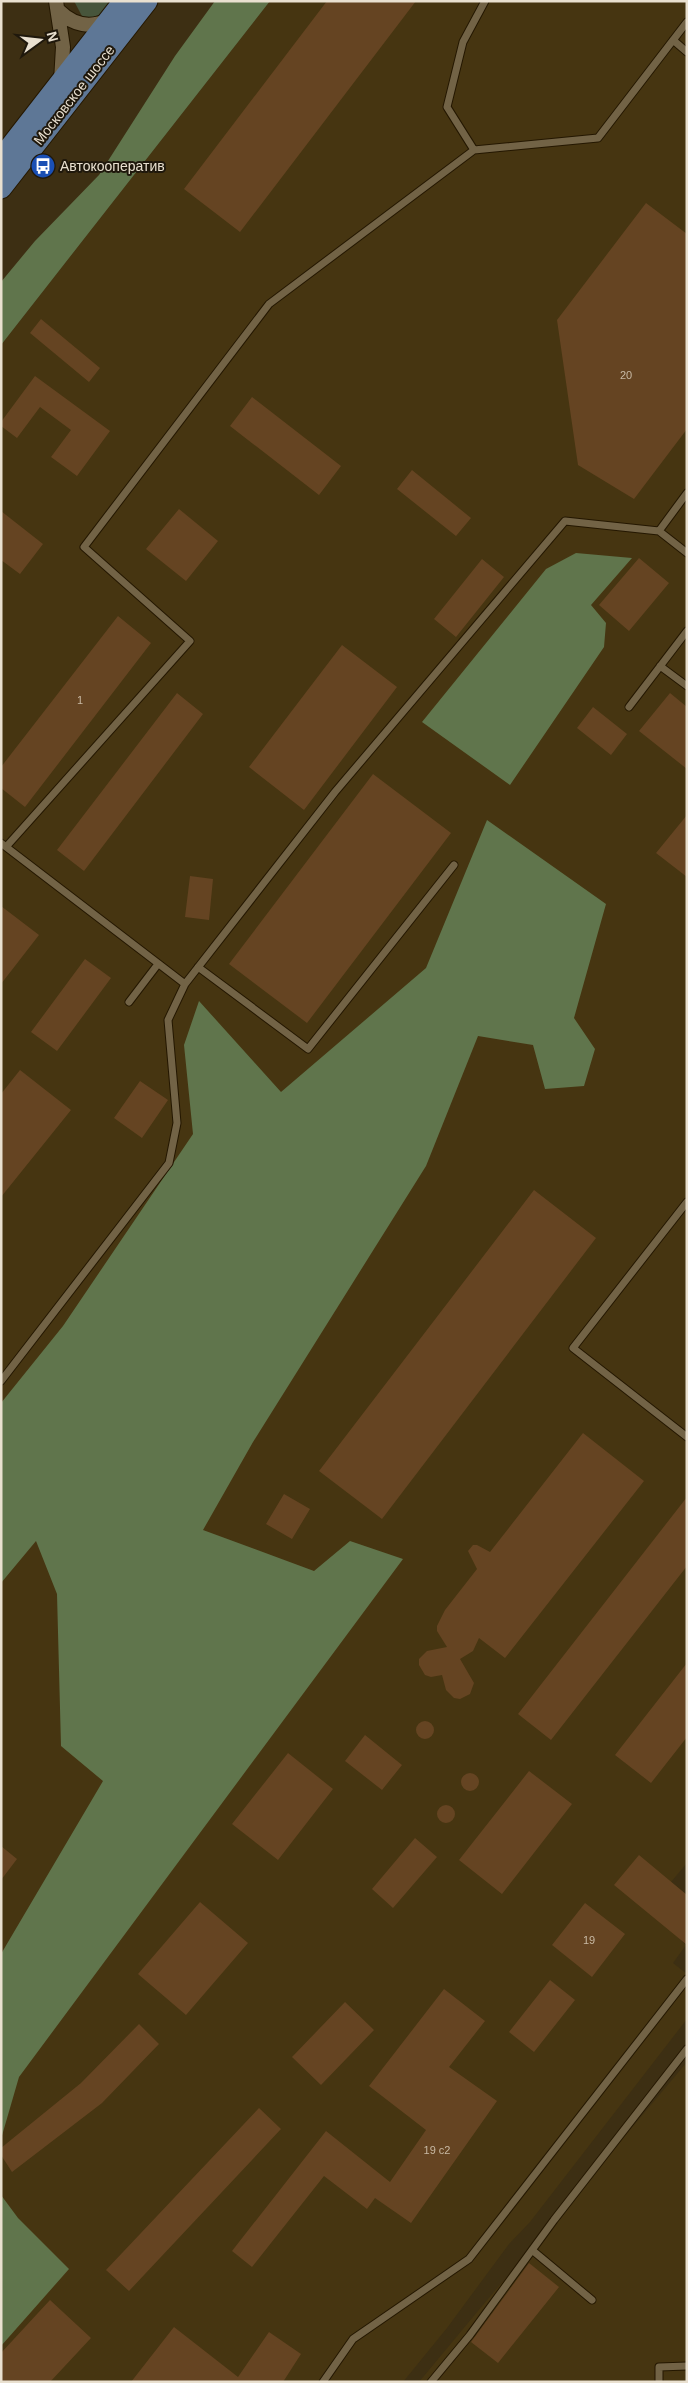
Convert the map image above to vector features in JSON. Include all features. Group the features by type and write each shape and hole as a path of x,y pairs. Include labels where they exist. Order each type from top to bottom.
{"main road":[{"name":"Московское шоссе","path":"1,159 124,1"},
{"name":"Московское шоссе","path":"1,188 147,1"}],"street":[{"path":"57,6 70,20 83,25 98,24 111,18"},
{"path":"57,6 63,47 61,82"}],"lane":[{"path":"474,150 447,107 463,42 485,1"},
{"path":"185,984 4,845 190,641 84,547 269,304 474,150 598,138 687,22"},
{"path":"673,40 687,52"},
{"path":"658,531 687,493"},
{"path":"1,1381 168,1163 177,1123 168,1020 185,984 335,792 565,521 658,531 687,553"},
{"path":"629,707 687,631"},
{"path":"660,666 687,686"},
{"path":"198,967 308,1049 454,865"},
{"path":"129,1002 158,964"},
{"path":"687,1202 573,1348 687,1437"},
{"path":"322,2382 353,2339 469,2259 687,1979"},
{"path":"431,2382 470,2335 532,2250 687,2049"},
{"path":"532,2250 592,2300"},
{"path":"659,2382 659,2367 687,2366"}],"shaded area":[{"path":"270,1 687,1 687,1863 671,1882 687,1895 687,1934 681,1940 686,1945 673,1963 687,1974 687,2019 530,2222 509,2244 447,2328 403,2382 1,2382 1,345"},
{"path":"687,2062 687,2382 419,2382 478,2311"}],"green space":[{"path":"74,1 114,1 100,14 83,18"},
{"path":"215,1 270,1 1,345 1,282 35,241 99,175 175,56"},
{"path":"576,553 632,558 591,605 606,623 604,647 510,785 422,722 546,569"},
{"path":"487,820 606,904 574,1018 595,1049 584,1086 545,1089 533,1045 478,1036 426,1166 253,1442 203,1530 314,1571 350,1541 403,1559 19,2077 1,2139 1,1954 103,1781 61,1746 57,1594 36,1541 1,1583 1,1403 63,1326 193,1134 184,1045 199,1001 281,1092 426,968"},
{"path":"1,2195 18,2218 69,2269 1,2346"}],"building":[{"path":"327,1 416,1 240,232 184,189"},
{"path":"646,203 687,234 687,429 634,499 578,465 557,320"},
{"path":"41,319 100,368 89,382 30,333"},
{"path":"35,376 110,431 77,476 51,457 71,430 40,407 17,438 1,426 1,422"},
{"path":"252,397 341,466 319,495 230,426"},
{"path":"412,470 471,518 456,536 397,489"},
{"path":"179,509 218,541 186,581 146,549"},
{"path":"1,511 43,544 20,574 1,560"},
{"path":"639,558 669,583 629,631 599,605"},
{"path":"482,559 504,577 456,637 434,619"},
{"path":"118,616 151,643 25,807 1,788 1,767"},
{"path":"342,645 397,687 304,810 249,767"},
{"path":"177,693 203,714 84,871 57,850"},
{"path":"670,693 687,707 687,769 639,731"},
{"path":"593,707 627,734 611,755 577,728"},
{"path":"373,774 451,833 307,1023 229,964"},
{"path":"687,815 687,877 656,853"},
{"path":"190,876 213,879 209,920 185,917"},
{"path":"1,906 39,935 1,984"},
{"path":"85,959 111,978 57,1051 31,1032"},
{"path":"20,1070 71,1110 1,1197 1,1094"},
{"path":"140,1081 168,1100 142,1138 114,1118"},
{"path":"534,1190 596,1238 382,1519 319,1471"},
{"path":"583,1433 644,1481 505,1658 479,1638 473,1651 460,1659 474,1683 470,1694 460,1699 454,1698 446,1690 442,1675 431,1677 425,1675 419,1665 419,1659 427,1651 447,1647 437,1631 437,1626 445,1610 477,1569 468,1551 473,1545 477,1545 490,1552"},
{"path":"284,1494 310,1509 292,1539 266,1524"},
{"path":"687,1497 687,1566 551,1740 518,1714"},
{"path":"687,1663 687,1737 651,1783 615,1755"},
{"path":"421,1721 429,1721 434,1726 432,1737 421,1739 416,1734 416,1726"},
{"path":"365,1735 402,1765 382,1790 345,1761"},
{"path":"288,1753 333,1789 278,1860 232,1824"},
{"path":"529,1771 572,1804 502,1894 459,1860"},
{"path":"470,1773 476,1776 479,1782 476,1788 470,1791 464,1788 461,1782 464,1776"},
{"path":"442,1805 450,1805 455,1810 453,1821 442,1823 437,1818 437,1810"},
{"path":"415,1838 437,1857 393,1908 372,1889"},
{"path":"1,1846 17,1859 1,1880"},
{"path":"639,1855 687,1895 687,1945 614,1885"},
{"path":"200,1902 248,1943 186,2015 138,1974"},
{"path":"585,1903 625,1934 592,1977 552,1945"},
{"path":"550,1980 575,2000 534,2052 509,2032"},
{"path":"444,1989 485,2021 449,2067 497,2101 411,2223 375,2198 367,2209 324,2176 252,2267 232,2251 326,2131 390,2182 426,2130 369,2086"},
{"path":"345,2002 374,2030 321,2085 292,2057"},
{"path":"139,2024 159,2044 102,2103 12,2172 1,2155 1,2148 81,2083"},
{"path":"259,2108 281,2129 129,2291 106,2270"},
{"path":"529,2263 559,2287 498,2363 471,2342"},
{"path":"50,2300 91,2338 50,2382 1,2382 1,2353"},
{"path":"174,2327 238,2377 269,2332 301,2354 283,2382 131,2382"}],"place":[{"name":"Автокооператив","path":"43,166"}]}
